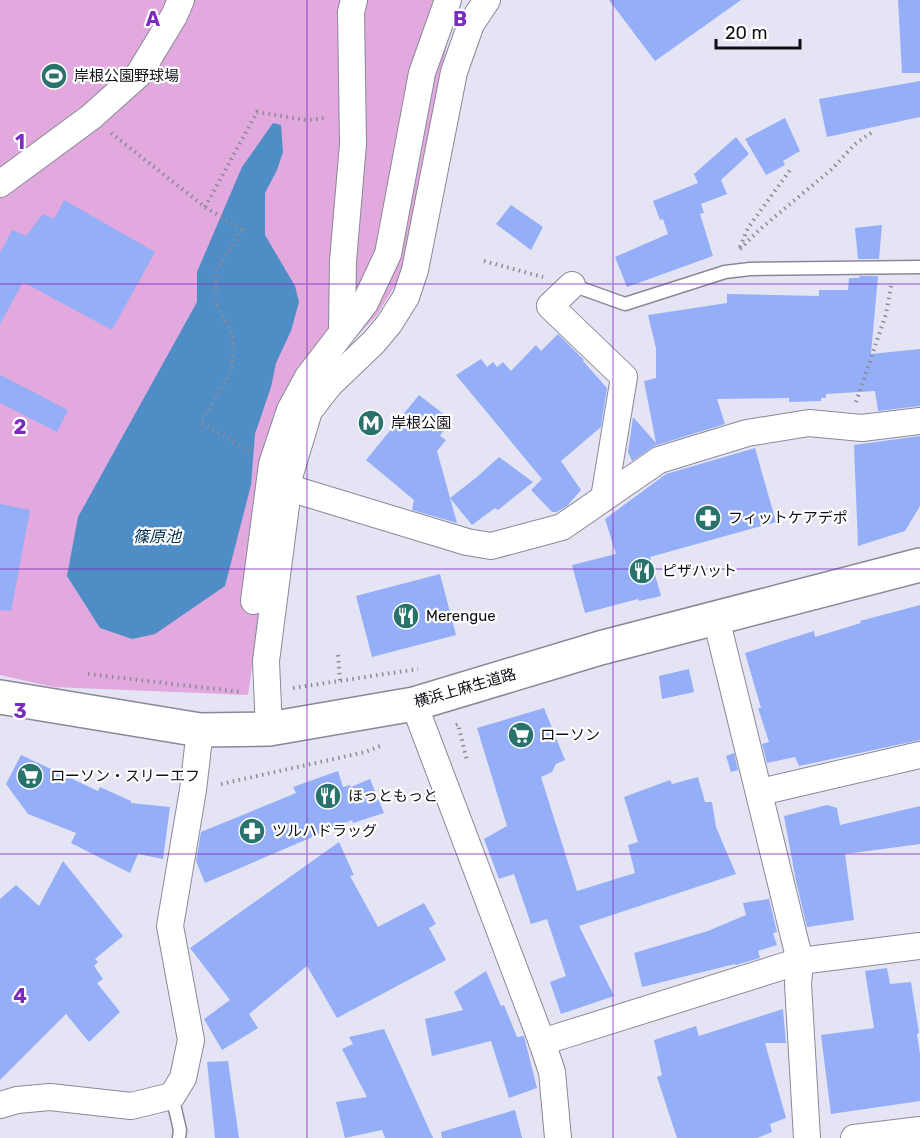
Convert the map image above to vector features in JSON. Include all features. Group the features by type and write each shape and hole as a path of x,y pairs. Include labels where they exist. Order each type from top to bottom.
{"main road":[{"name":"横浜上麻生道路","path":"0,697 200,730 269,729 414,704 600,648 920,564"}],"street":[{"path":"0,184 91,117 139,74 174,16 181,0"},
{"path":"342,331 344,261 353,144 351,12 354,0"},
{"path":"254,601 272,464 290,410 308,376 365,303 388,254 422,72 448,0"},
{"path":"269,729 266,661 290,474 309,411 330,384 381,333 406,297 415,270 454,72 471,24 488,0"},
{"path":"572,285 550,306 624,377 604,498"},
{"path":"288,488 467,542 491,546 562,527 659,460 747,433 809,423 862,428 920,421"},
{"path":"716,618 800,962 798,984 807,1138"},
{"path":"414,704 552,1072 558,1138"},
{"path":"0,1105 17,1100 50,1097 131,1106 172,1096 183,1078 191,1040 170,926 193,790 200,730"},
{"path":"759,792 920,755"},
{"path":"542,1042 800,962 920,946"},
{"path":"854,1138 920,1130"}],"lane":[{"path":"572,285 625,304 725,272 750,269 920,267"},
{"path":"172,1096 180,1130 179,1138"}],"path":[{"path":"205,207 257,112 306,120"},
{"path":"91,117 205,207 242,230 216,270 216,304 233,335 232,371 201,423 256,454"},
{"path":"739,250 831,169 855,144 874,131"},
{"path":"725,272 739,250 748,228 790,170"},
{"path":"484,261 572,285"},
{"path":"848,427 886,314 895,267"},
{"path":"338,655 340,681"},
{"path":"88,674 249,692"},
{"path":"193,790 365,752 380,746"}],"shaded area":[{"path":"0,0 456,0 400,277 377,315 318,377 283,462 248,695 53,687 0,675"}],"water":[{"name":"篠原池","path":"273,123 281,125 283,152 265,193 265,235 295,286 299,302 291,331 276,363 271,387 255,434 251,485 225,586 155,634 132,639 100,628 67,576 78,517 197,302 197,272 242,167"}],"building":[{"path":"609,0 741,0 655,61"},
{"path":"898,0 920,0 920,73 902,73"},
{"path":"920,81 920,117 827,137 819,99"},
{"path":"785,118 800,151 783,161 785,165 766,175 745,139"},
{"path":"736,137 749,154 721,180 727,194 701,204 704,213 700,214 713,256 627,287 615,257 668,234 653,201 698,183 694,174"},
{"path":"64,200 155,252 112,330 23,282 0,324 0,253 12,230 26,236 43,214 54,219"},
{"path":"511,205 543,227 531,250 496,224"},
{"path":"882,225 879,259 858,259 855,228"},
{"path":"859,276 878,276 871,354 920,349 920,406 878,411 875,391 826,394 826,398 821,398 821,401 789,402 789,398 717,399 725,424 654,446 632,461 628,452 633,417 656,443 644,381 656,378 656,348 648,315 727,303 727,294 819,296 819,290 848,290 849,278 860,278"},
{"path":"558,334 607,388 601,427 561,461 581,490 567,506 557,512 552,512 531,490 542,479 456,375 481,359 487,367 493,362 497,367 503,362 511,371 536,345 541,351"},
{"path":"0,375 68,410 57,432 0,403"},
{"path":"419,395 450,419 440,436 446,440 437,451 457,523 412,510 414,500 366,460"},
{"path":"920,436 920,506 905,531 858,546 854,445"},
{"path":"755,448 776,522 650,557 661,596 639,601 638,599 585,613 572,565 616,554 605,519 666,474"},
{"path":"499,457 533,482 498,510 495,508 472,525 450,498"},
{"path":"0,504 30,510 11,611 0,610"},
{"path":"440,574 456,635 372,657 356,596"},
{"path":"920,605 920,740 799,766 795,757 767,763 762,744 769,742 745,653 814,631 815,637 861,623 860,621"},
{"path":"689,669 694,692 662,699 659,676"},
{"path":"544,708 565,760 556,764 552,772 541,777 577,891 635,873 628,845 638,842 624,797 670,780 672,784 698,777 705,802 712,802 716,827 736,874 579,926 614,996 561,1014 550,982 566,976 547,919 531,924 514,874 499,879 484,839 507,826 477,728"},
{"path":"734,753 738,770 731,772 726,756"},
{"path":"21,755 98,791 100,787 131,803 170,807 163,859 138,854 130,873 71,843 76,833 28,814 6,784"},
{"path":"338,771 343,787 350,785 351,787 370,779 384,813 353,823 352,820 205,883 196,861 201,832 296,793 293,787"},
{"path":"827,805 837,808 840,825 920,806 920,844 845,854 854,920 807,927 784,816"},
{"path":"339,842 354,875 350,876 378,927 424,903 436,924 429,928 446,960 337,1018 307,966 249,1014 258,1028 222,1050 204,1019 230,1000 190,948"},
{"path":"63,861 123,936 95,959 98,962 94,966 103,979 97,983 120,1012 89,1042 66,1014 0,1080 0,899 16,885 39,906"},
{"path":"769,899 777,932 773,933 777,945 758,951 760,958 642,987 634,953 708,931 746,915 743,903"},
{"path":"887,968 890,984 911,982 919,1033 917,1034 920,1054 920,1101 831,1114 821,1035 874,1028 865,971"},
{"path":"486,971 501,1006 504,1005 517,1037 524,1036 537,1088 509,1098 491,1041 432,1056 425,1019 463,1010 454,992"},
{"path":"783,1009 786,1043 765,1043 786,1118 770,1124 772,1132 757,1138 677,1138 657,1077 662,1075 654,1040 696,1026 699,1036"},
{"path":"384,1029 433,1138 385,1138 382,1130 345,1138 336,1102 367,1097 342,1049 353,1044 349,1037"},
{"path":"228,1061 239,1138 215,1138 207,1062"},
{"path":"515,1110 522,1138 442,1138 441,1132"}],"place":[{"name":"岸根公園野球場","path":"54,76"},
{"name":"岸根公園","path":"371,423"},
{"name":"フィットケアデポ","path":"708,518"},
{"name":"ピザハット","path":"642,571"},
{"name":"Merengue","path":"406,616"},
{"name":"ローソン","path":"521,735"},
{"name":"ローソン・スリーエフ","path":"30,776"},
{"name":"ほっともっと","path":"328,796"},
{"name":"ツルハドラッグ","path":"252,831"}]}
